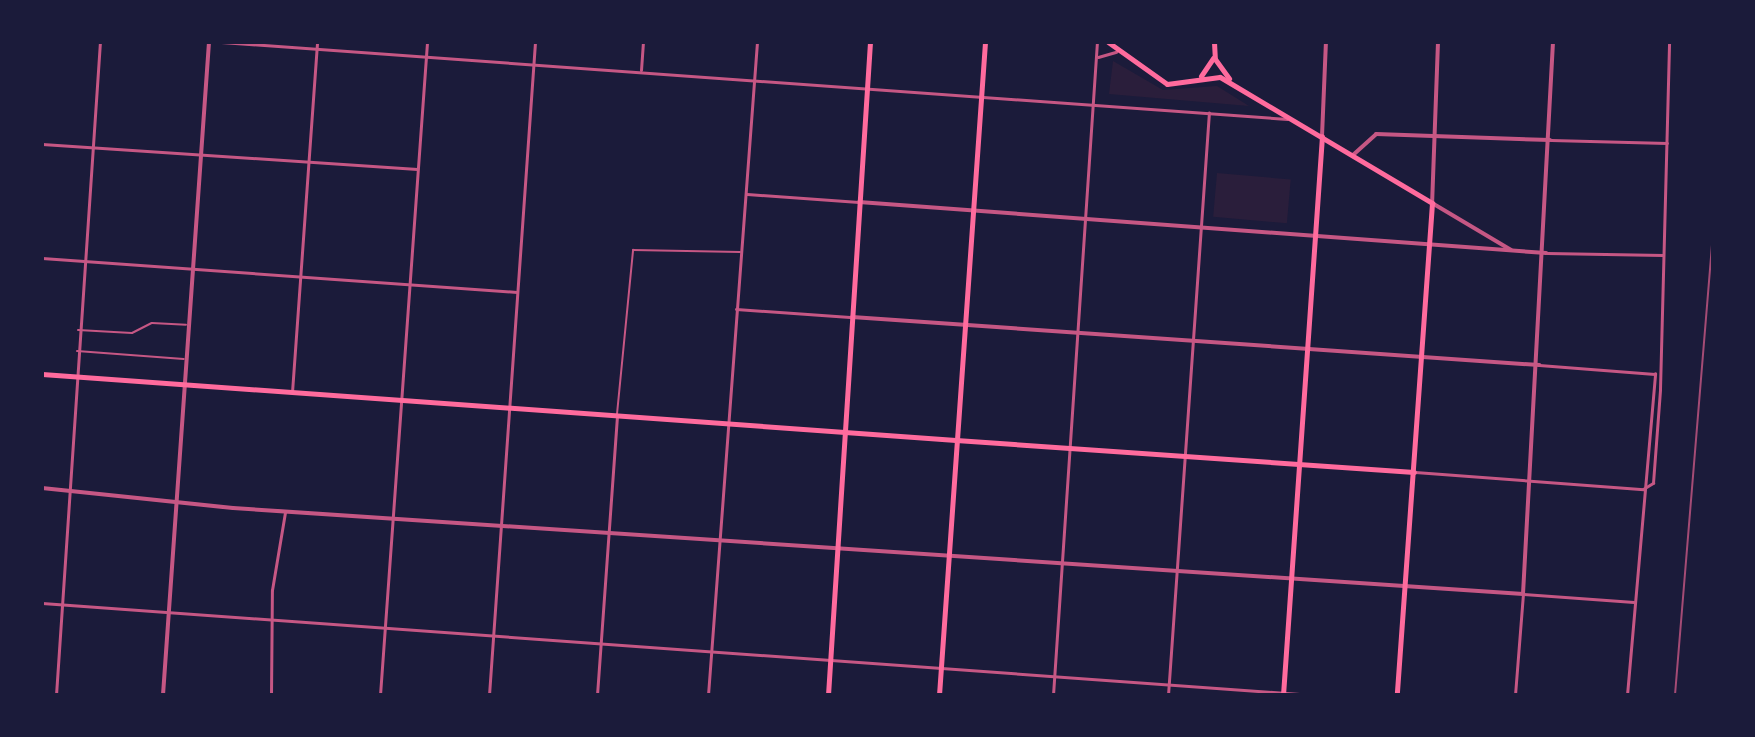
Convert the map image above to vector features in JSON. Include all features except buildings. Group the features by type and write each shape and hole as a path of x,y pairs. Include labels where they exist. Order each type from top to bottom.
{"main road":[{"path":"828,695 834,545 870,42"},
{"path":"939,695 985,42"},
{"path":"1108,42 1116,52 1167,84 1200,76 1242,88 1432,203 1397,695"},
{"path":"1200,76 1214,55 1214,42"},
{"path":"1214,55 1242,88"},
{"path":"1283,694 1322,136"},
{"path":"42,374 1414,472"}],"street":[{"path":"56,695 78,330 100,42"},
{"path":"163,695 181,384 209,42"},
{"path":"221,42 1294,120"},
{"path":"292,392 317,42"},
{"path":"380,695 427,42"},
{"path":"489,695 535,42"},
{"path":"641,72 643,42"},
{"path":"708,695 757,42"},
{"path":"1053,695 1097,105 1097,42"},
{"path":"1322,136 1326,42"},
{"path":"1438,42 1432,203 1513,251"},
{"path":"1515,695 1546,253 1553,42"},
{"path":"1627,695 1663,255 1669,42"},
{"path":"1098,57 1116,52"},
{"path":"1168,695 1209,112"},
{"path":"1353,155 1369,136 1434,135 1667,143"},
{"path":"42,144 417,169"},
{"path":"746,194 1431,242 1513,251 1663,255"},
{"path":"42,258 517,292"},
{"path":"736,309 1655,374"},
{"path":"1414,472 1643,489 1653,483 1655,374"},
{"path":"597,695 617,416"},
{"path":"42,488 285,512 393,514 501,521 1634,602"},
{"path":"271,695 277,621 272,590 285,512"},
{"path":"42,603 1313,695"}],"lane":[{"path":"617,416 633,250 741,252"},
{"path":"78,330 132,333 152,323 188,325"},
{"path":"77,351 185,359"}],"shaded area":[{"path":"1113,61 1163,90 1217,86 1249,106 1109,94"},
{"path":"1217,173 1291,179 1287,223 1213,217"}],"railway":[{"path":"1675,695 1713,234"}]}
